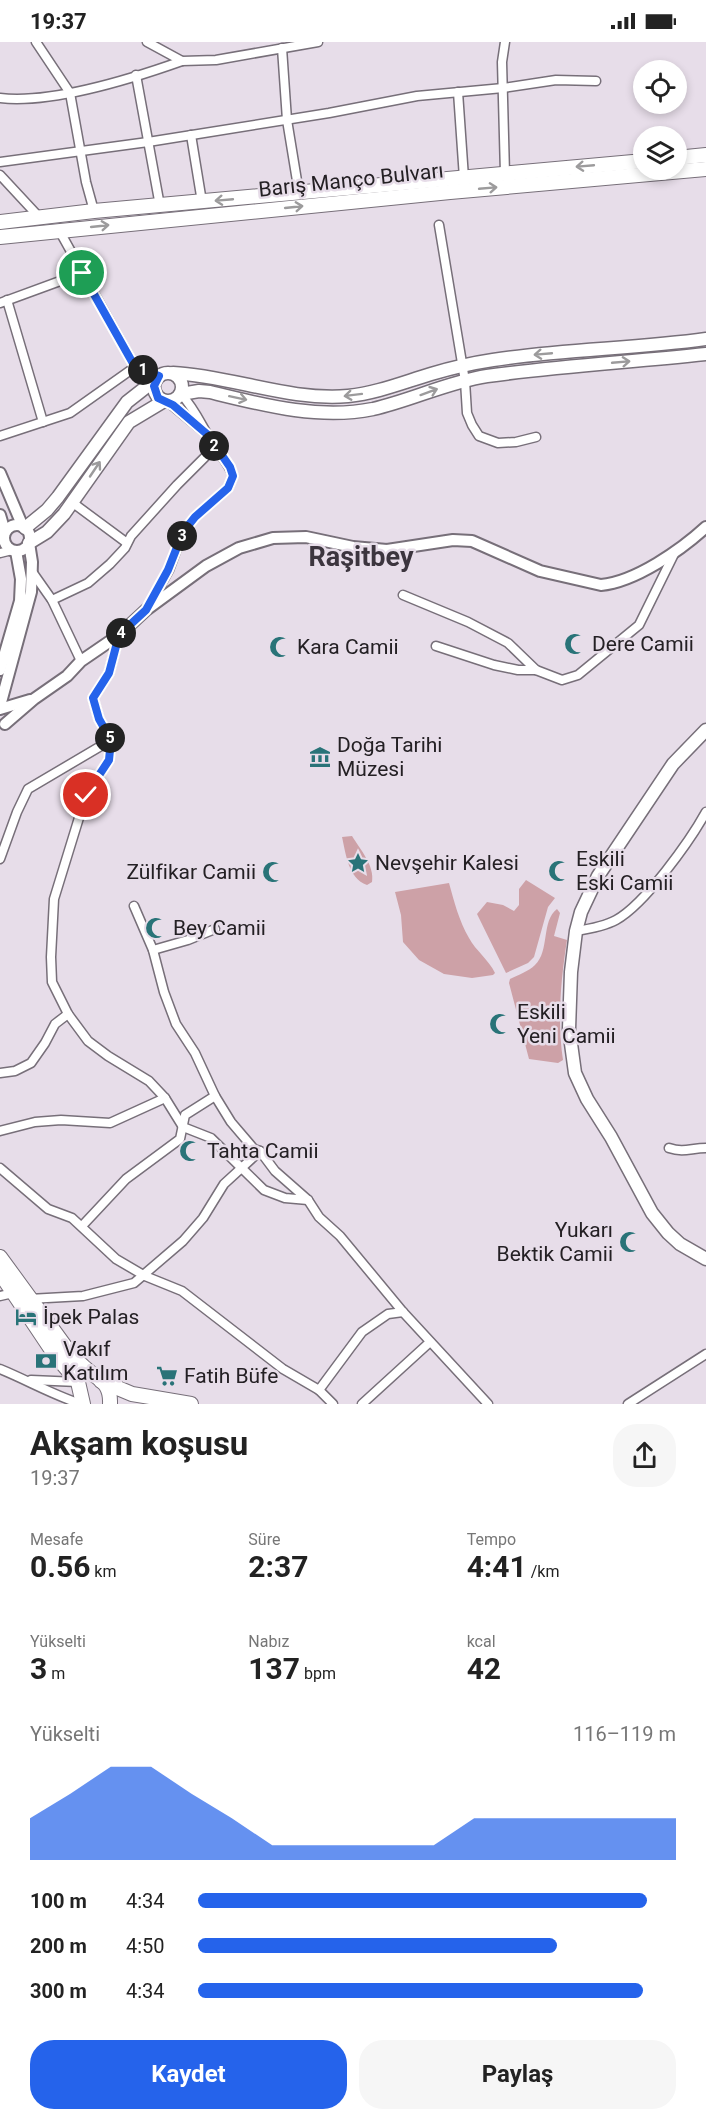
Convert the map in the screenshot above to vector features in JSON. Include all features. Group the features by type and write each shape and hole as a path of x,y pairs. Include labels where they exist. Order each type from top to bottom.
{"main road":[{"path":"687,157 706,155"},
{"name":"Barış Manço Bulvarı","path":"0,222 94,211 633,162"},
{"name":"Barış Manço Bulvarı","path":"0,237 438,193 706,169"},
{"path":"24,527 47,510 58,497 126,402 168,372 190,374 272,391 315,396 347,396 382,389 461,366 494,360 706,339"},
{"path":"181,394 210,392 313,412 346,412 373,409 465,381 515,372 706,354"},
{"path":"29,543 46,532 73,503 129,422 166,401 173,401 181,394 183,389 181,380 173,373"},
{"path":"157,378 155,392 166,401"},
{"path":"706,730 673,764 598,876 581,912 576,931 571,972 569,1029 575,1073 587,1100 611,1137 652,1213 680,1244 706,1259"},
{"path":"0,1257 29,1299 83,1367 103,1381 132,1394 191,1404"},
{"path":"0,1274 6,1294 78,1382 82,1404"},
{"path":"78,1382 103,1381"},
{"path":"103,1381 109,1391 110,1404"}],"street":[{"path":"36,42 70,93 80,152 94,211"},
{"path":"147,42 182,61"},
{"path":"0,98 15,100 70,93 182,61 216,60 318,42"},
{"path":"506,42 502,62 506,174"},
{"path":"282,48 287,120 299,193"},
{"path":"136,75 160,206"},
{"path":"0,162 287,120 417,96 503,88 556,80 596,81"},
{"path":"458,92 464,178"},
{"path":"191,135 201,202"},
{"path":"0,175 40,218"},
{"path":"439,225 465,381 467,413 479,436 498,443 516,442 536,437"},
{"path":"59,230 135,367 157,378"},
{"path":"43,422 3,301 82,273"},
{"path":"0,436 70,413 135,367"},
{"path":"146,610 168,570 183,532 195,517 228,488 233,476 230,467 215,447 193,406 181,394"},
{"path":"166,401 208,435"},
{"path":"52,600 88,584 110,564 177,485 215,447"},
{"path":"0,473 30,536 33,573 31,592 0,709 5,718 3,729"},
{"path":"73,503 127,543"},
{"path":"0,515 5,543 14,551 21,579 20,601 0,670"},
{"path":"3,536 13,526 24,527"},
{"path":"3,729 34,699 67,676 81,661 119,635 146,610 206,566 239,548 273,538 306,537 353,547 387,550 453,540 472,541 540,571 601,585 627,578 676,550 706,527"},
{"path":"0,553 24,549 29,543"},
{"path":"436,646 494,665 518,670 536,670 562,680 578,675 639,625 676,550"},
{"path":"33,573 52,600 81,661"},
{"path":"403,595 468,622 508,643 536,670"},
{"path":"119,635 109,673 93,698 99,719 111,740 109,760 86,795 54,899 52,982 68,1014 88,1041 149,1081 165,1098 183,1127 211,1138 264,1190 285,1198 308,1200"},
{"path":"0,709 34,699"},
{"path":"0,859 4,834 28,789 111,740"},
{"path":"576,931 616,920 637,902 656,882 695,831 706,812"},
{"path":"134,906 153,950 164,992 176,1024 195,1053 215,1096 231,1122 254,1149 260,1151 275,1171 308,1200 319,1217 340,1236 403,1312 488,1404"},
{"path":"153,950 215,929"},
{"path":"0,1074 15,1071 31,1063 56,1024 68,1014"},
{"path":"82,1226 126,1179 180,1139 185,1115 215,1096"},
{"path":"0,1131 35,1122 61,1120 110,1123 165,1098"},
{"path":"669,1148 681,1152 706,1148"},
{"path":"29,1299 83,1296 134,1283 145,1276 183,1241 203,1218 224,1184 260,1151"},
{"path":"0,1168 48,1209 72,1218 116,1259 145,1276 182,1291 283,1369 319,1390 333,1404"},
{"path":"319,1390 362,1332 388,1314 403,1312"},
{"path":"362,1404 430,1342"},
{"path":"628,1404 706,1354"},
{"path":"0,1369 27,1380 54,1395 82,1404"},
{"path":"27,1380 78,1382"}],"shaded area":[{"path":"352,836 371,870 372,882 367,885 356,877 347,858 342,837"},
{"path":"526,880 555,898 548,907 534,957 528,963 506,973 477,914 487,902 503,905 514,911 519,905 519,889"},
{"path":"449,883 465,931 492,968 495,973 493,975 472,978 444,974 419,960 403,942 401,915 395,892"},
{"path":"557,909 560,913 554,936 567,940 560,1000 563,1060 558,1063 529,1059 509,983 510,979 530,969 540,959 549,921"}],"place":[{"name":"Dere Camii","path":"575,644"},
{"name":"Kara Camii","path":"280,647"},
{"name":"Doğa Tarihi Müzesi","path":"320,757"},
{"name":"Nevşehir Kalesi","path":"358,863"},
{"name":"Eskili Eski Camii","path":"559,871"},
{"name":"Zülfikar Camii","path":"273,872"},
{"name":"Bey Camii","path":"156,928"},
{"name":"Eskili Yeni Camii","path":"500,1024"},
{"name":"Tahta Camii","path":"190,1151"},
{"name":"Yukarı Bektik Camii","path":"630,1242"},
{"name":"İpek Palas","path":"26,1317"},
{"name":"Vakıf Katılım","path":"46,1361"},
{"name":"Fatih Büfe","path":"167,1376"}],"district":[{"name":"Raşitbey","path":"361,557"}],"route":[{"path":"82,273 135,367 159,376 154,386 158,398 173,405 208,435 230,467 233,476 228,488 195,517 183,532 168,570 146,610 119,635 109,673 93,698 99,719 111,740 109,760 86,795"}]}
